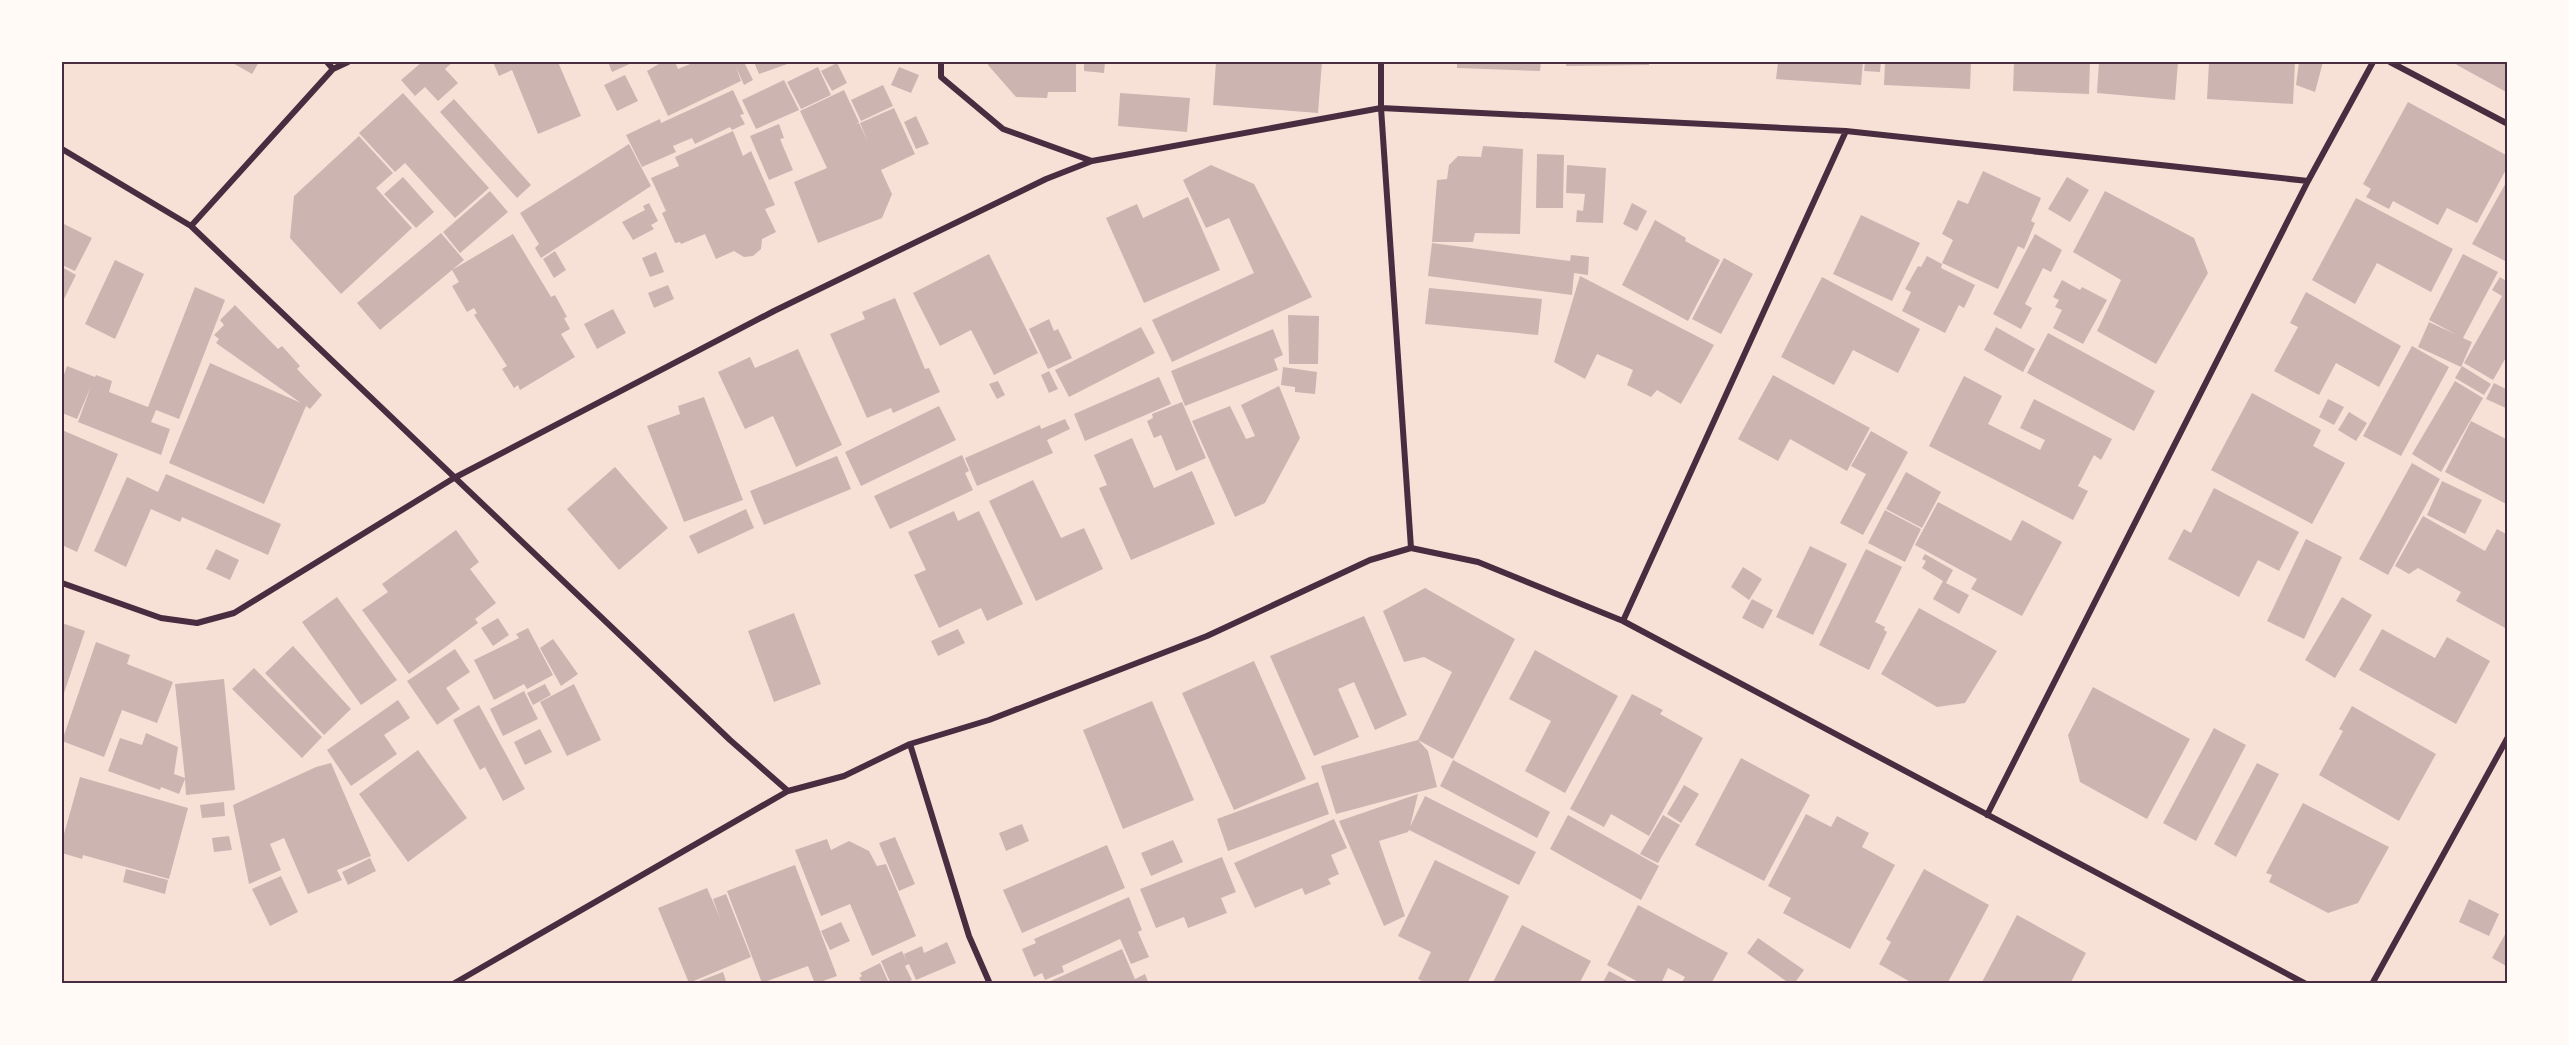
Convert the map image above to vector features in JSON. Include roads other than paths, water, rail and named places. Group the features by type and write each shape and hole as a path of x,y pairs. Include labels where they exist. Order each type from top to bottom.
{"street":[{"path":"327,62 333,69"},
{"path":"191,226 333,69 348,62"},
{"path":"940,62 941,77 1003,129 1092,161"},
{"path":"1381,62 1381,108 1411,548"},
{"path":"1987,815 2308,181 2373,62"},
{"path":"2390,62 2508,124"},
{"path":"62,583 161,618 197,624 234,613 454,478 774,311 1046,178 1092,161 1381,108 1846,131 2308,181"},
{"path":"1623,621 1846,131"},
{"path":"62,149 191,226 721,732 788,791"},
{"path":"453,984 788,791 844,776 910,744 989,720 1208,636 1370,560 1411,548 1478,562 1623,621 2306,984"},
{"path":"2372,984 2508,737"},
{"path":"910,744 969,936 990,984"}]}
